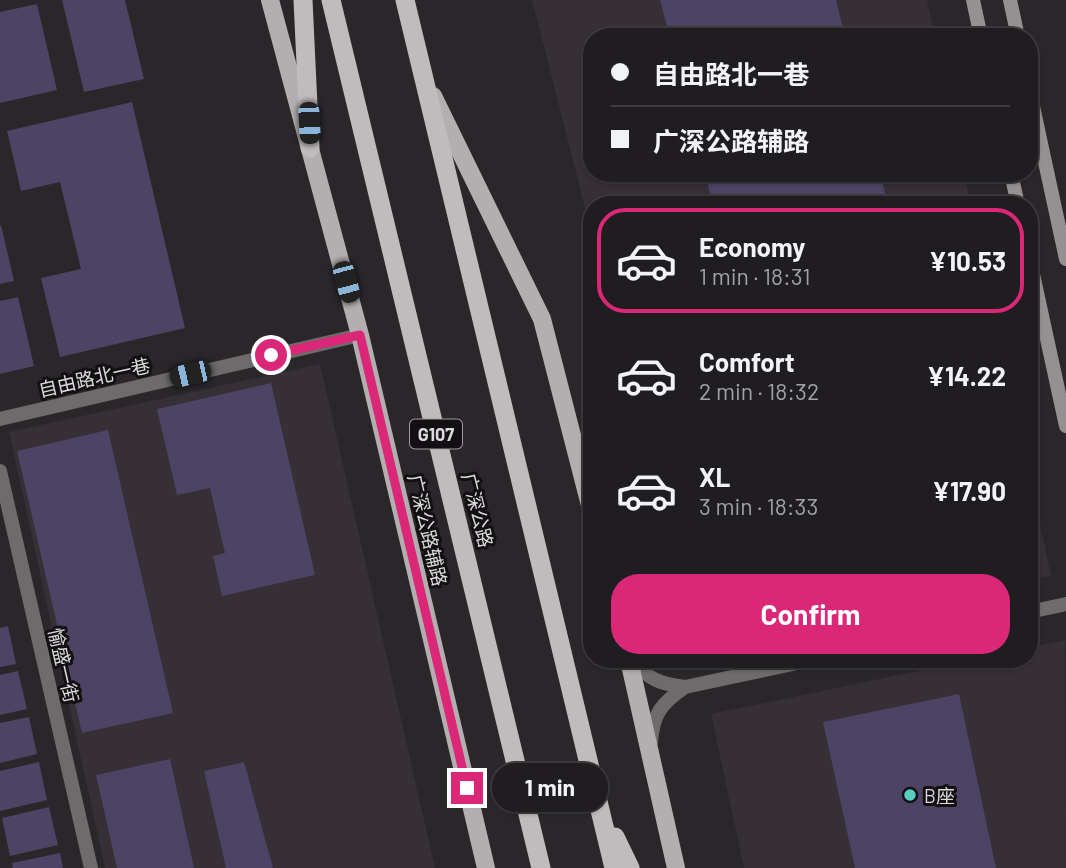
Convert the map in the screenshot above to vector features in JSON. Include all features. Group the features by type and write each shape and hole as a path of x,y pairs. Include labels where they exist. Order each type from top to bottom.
{"highway":[{"path":"303,0 310,148"},
{"name":"广深公路","path":"331,0 541,868"},
{"path":"405,0 614,868"},
{"path":"599,804 630,868"}],"main road":[{"name":"广深公路辅路","path":"270,0 360,335 486,868"},
{"path":"973,0 979,28"},
{"path":"1010,0 1016,28"},
{"path":"424,78 542,319 583,478"},
{"path":"1038,130 1066,259"},
{"path":"1038,297 1066,426"},
{"path":"631,668 676,868"}],"street":[{"name":"自由路北一巷","path":"0,419 360,335"},
{"name":"愉盛一街","path":"0,471 91,868"},
{"path":"1038,610 1066,604"},
{"path":"639,668 654,680 685,687 774,668"},
{"path":"650,755 652,723 659,709 685,687"}],"shaded area":[{"path":"532,0 927,0 933,28 583,28 583,182 966,182 969,196 583,196 583,200"},
{"path":"320,364 435,868 105,868 9,432"},
{"path":"1038,515 1051,576 1038,578"},
{"path":"1065,640 1066,868 744,868 711,714 932,668 1038,668 1038,646"}],"building":[{"path":"62,0 125,0 144,79 84,92"},
{"path":"660,0 836,0 843,28 668,28"},
{"path":"37,4 57,90 0,103 0,12"},
{"path":"132,102 185,328 60,357 41,278 81,269 60,182 21,191 7,131"},
{"path":"707,182 882,182 886,196 711,196"},
{"path":"0,226 14,281 0,284"},
{"path":"18,297 34,366 0,374 0,301"},
{"path":"271,383 315,575 222,596 213,556 225,553 210,488 177,495 157,409"},
{"path":"108,430 173,713 82,733 17,451"},
{"path":"8,626 16,664 0,667 0,628"},
{"path":"18,671 27,709 0,715 0,675"},
{"name":"B座","path":"959,694 996,868 855,868 823,722"},
{"path":"29,717 37,754 0,763 0,723"},
{"path":"170,759 194,868 117,868 96,775"},
{"path":"39,762 47,800 0,811 0,771"},
{"path":"244,762 273,868 226,868 204,771"},
{"path":"49,807 58,845 10,856 2,818"},
{"path":"60,853 63,868 13,868 12,863"}],"place":[{"name":"B座","path":"910,795"}],"route":[{"path":"271,355 360,335 467,788"}]}
